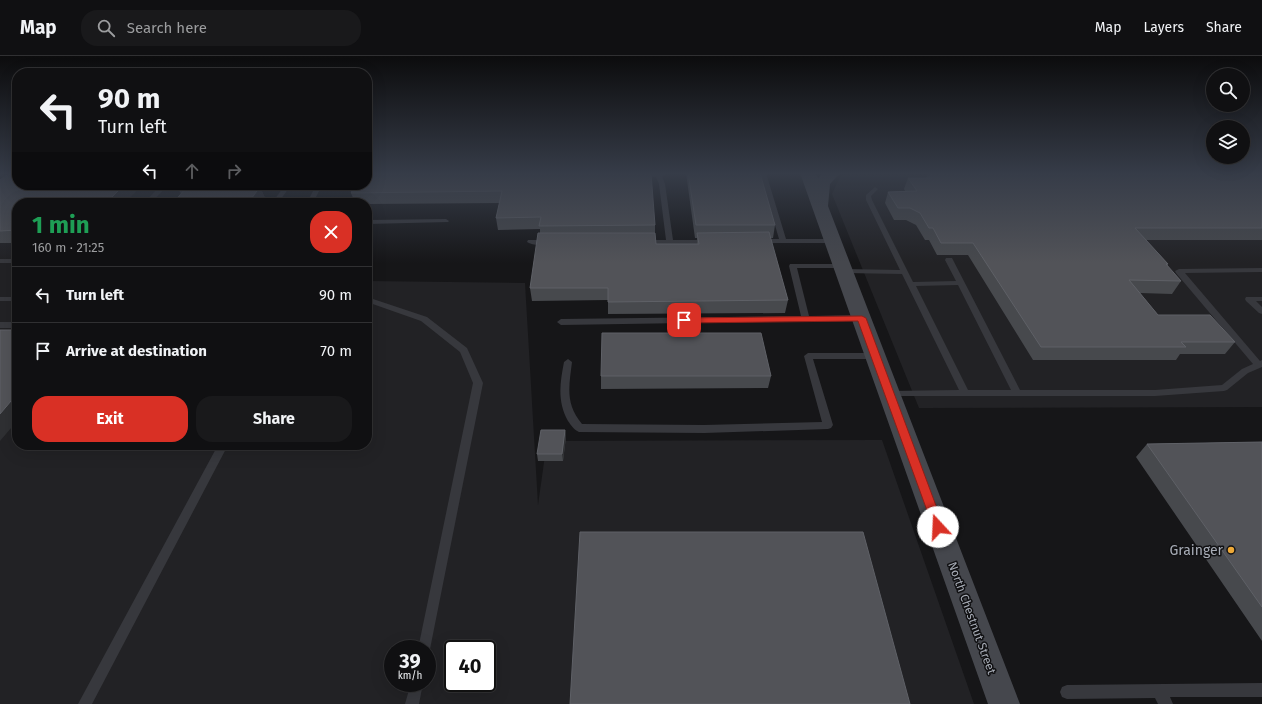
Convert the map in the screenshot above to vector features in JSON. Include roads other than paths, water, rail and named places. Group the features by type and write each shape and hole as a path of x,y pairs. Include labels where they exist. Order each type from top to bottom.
{"street":[{"name":"North Chestnut Street","path":"819,203 1004,704"},
{"path":"821,203 821,208"}],"lane":[{"path":"665,203 670,242"},
{"path":"772,203 783,241"},
{"path":"871,203 965,393"},
{"path":"372,222 446,221"},
{"path":"753,242 833,241"},
{"path":"531,242 554,242"},
{"path":"639,242 715,242"},
{"path":"949,260 1017,393"},
{"path":"0,261 12,261"},
{"path":"806,319 793,266 905,272"},
{"path":"889,394 1155,393 1224,388 1245,371 1261,364 1179,271 1262,270"},
{"path":"912,284 961,283"},
{"path":"0,299 12,299"},
{"path":"1262,299 1249,299 1262,311"},
{"path":"372,301 424,319 464,350 478,383 426,640"},
{"path":"561,322 862,318"},
{"path":"0,325 12,325"},
{"path":"568,362 563,398 570,417 579,428 704,429 828,425 808,356 876,356"},
{"path":"85,704 220,450"},
{"path":"1067,692 1262,690"},
{"path":"1158,691 1166,704"},
{"path":"412,704 415,692"}],"place":[{"name":"Grainger","path":"1231,550"}]}
